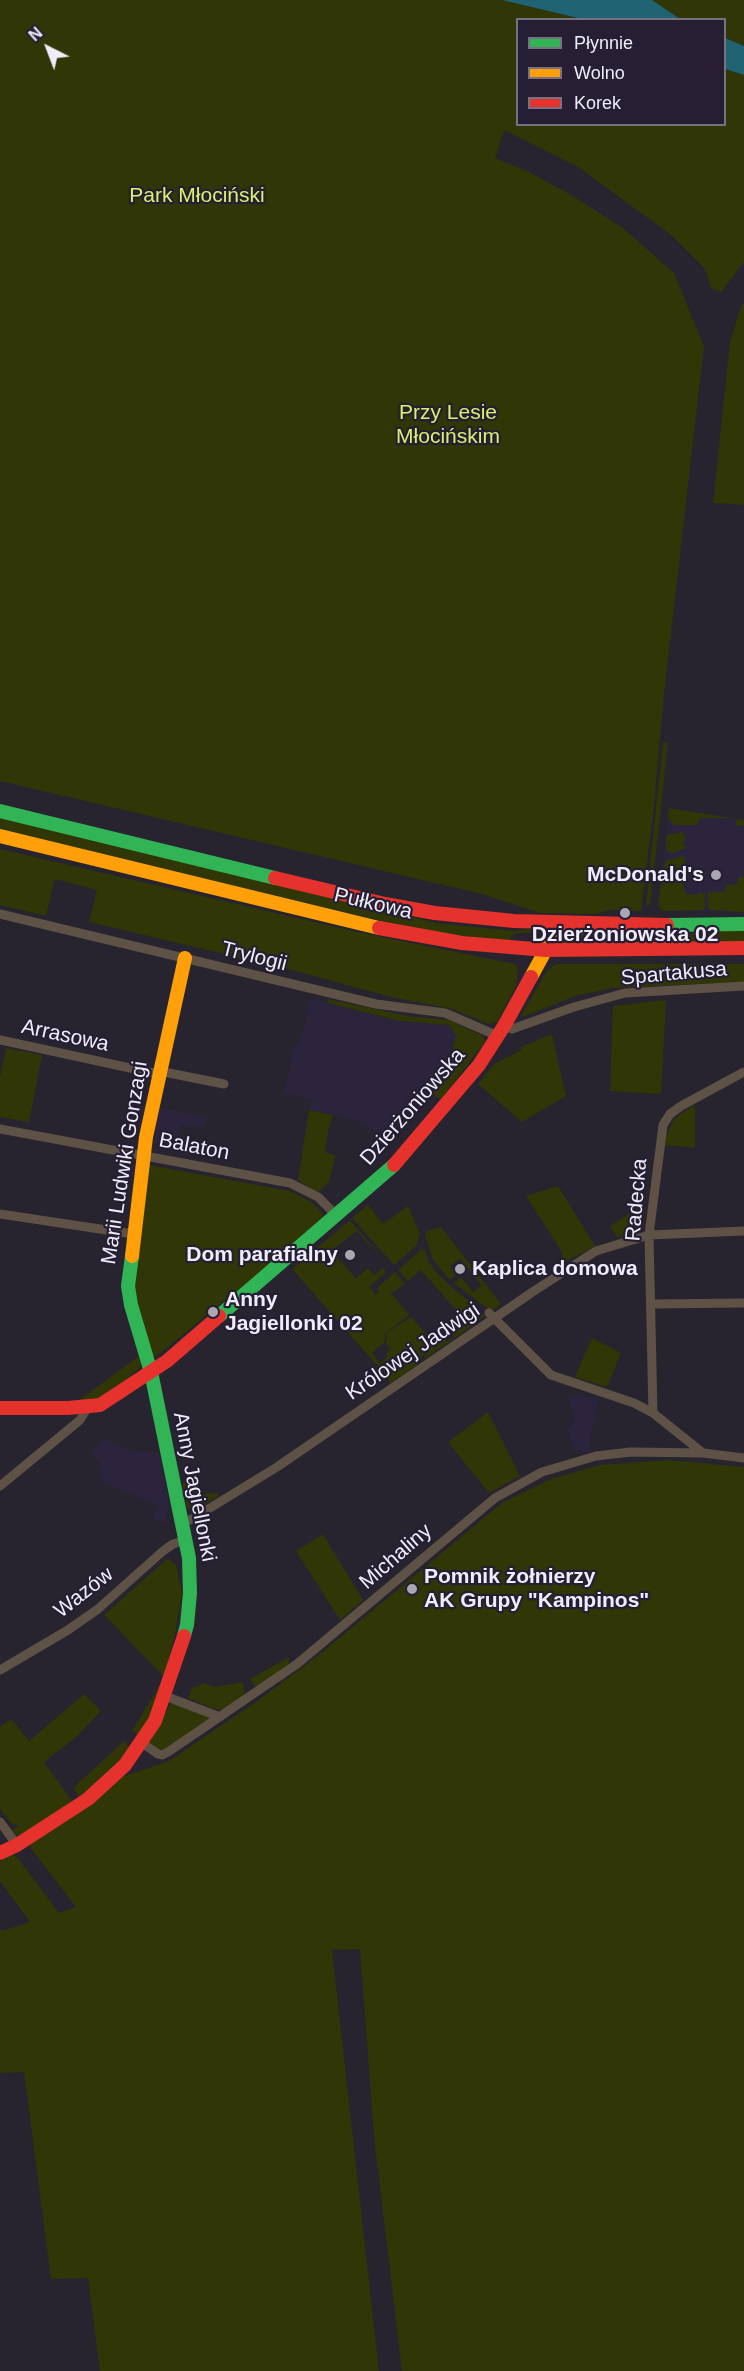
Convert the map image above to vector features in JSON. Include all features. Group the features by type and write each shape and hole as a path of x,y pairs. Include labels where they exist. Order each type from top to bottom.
{"main road":[{"name":"Pułkowa","path":"0,811 419,911 497,920 744,924"},
{"name":"Pułkowa","path":"0,836 400,933 470,944 546,950 744,948"},
{"name":"Dzierżoniowska","path":"88,1407 100,1405 151,1372 337,1216 401,1159 473,1072 501,1031 546,950 562,933 597,923"},
{"name":"Marii Ludwiki Gonzagi","path":"151,1372 129,1293 133,1234 159,1072 184,958"},
{"name":"Anny Jagiellonki","path":"0,1853 17,1845 88,1799 125,1765 142,1743 165,1696 187,1625 190,1593 189,1558 151,1372"},
{"path":"0,1408 88,1407"}],"street":[{"name":"Trylogii","path":"0,914 376,1004 445,1012 501,1031"},
{"name":"Spartakusa","path":"501,1031 625,993 744,986"},
{"name":"Arrasowa","path":"0,1040 224,1084"},
{"name":"Radecka","path":"653,1413 649,1235 663,1125 665,1120 681,1106 744,1072"},
{"name":"Balaton","path":"0,1129 290,1183 318,1197 337,1216"},
{"path":"0,1214 133,1234"},
{"name":"Królowej Jadwigi","path":"182,1523 277,1467 576,1262 616,1244 649,1235 744,1231"},
{"path":"652,1304 744,1303"},
{"path":"495,1319 550,1375 613,1395 653,1413 703,1453"},
{"path":"0,1486 80,1420 88,1407"},
{"name":"Michaliny","path":"142,1743 162,1755 220,1717 297,1664 400,1579 467,1519 495,1498 542,1472 596,1456 631,1452 703,1453 744,1458"},
{"name":"Wazów","path":"0,1670 68,1630 98,1609 163,1551 173,1544 186,1540"},
{"path":"165,1696 220,1717"},
{"path":"0,1822 17,1845"}],"shaded area":[{"path":"669,808 744,820 744,912 662,911 658,905"},
{"path":"311,999 400,1021 449,1025 456,1036 447,1068 435,1088 432,1087 384,1132 377,1132 355,1120 309,1110 313,1100 284,1093 295,1045 299,1046"},
{"path":"159,1108 207,1117 205,1127 180,1125 175,1149 158,1146 155,1140"},
{"path":"568,1395 597,1398 597,1411 589,1443 591,1452 584,1453 582,1449 573,1451 567,1429 575,1422"},
{"path":"105,1439 132,1451 158,1452 170,1506 164,1523 153,1518 157,1505 100,1481 101,1465 91,1452"}],"green space":[{"name":"Park Młociński","path":"0,0 502,0 578,18 516,18 516,126 726,126 726,69 744,75 744,262 721,292 711,288 705,269 670,234 578,167 504,130 495,158 527,171 573,196 623,228 674,273 704,346 641,911 611,910 595,914 540,913 482,894 0,781"},
{"path":"652,0 744,0 744,46 726,38 726,18 679,18"},
{"path":"744,302 744,505 713,503 730,342"},
{"path":"663,742 668,743 650,905 646,905"},
{"path":"669,808 744,820 744,826 736,825 737,819 725,818 701,818 697,825 675,825 668,819"},
{"path":"0,816 437,923 513,931 539,928 539,933 516,933 511,937 510,942 420,930 0,831"},
{"path":"682,832 686,839 683,843 687,848 672,853 668,852 667,835"},
{"path":"0,849 353,931 515,964 518,968 516,986 497,1022 488,1024 453,1009 395,998 288,969 89,922 97,890 55,879 46,916 0,905"},
{"path":"685,856 684,891 687,894 697,895 699,892 705,894 705,908 703,910 662,911 658,905 664,864 667,860"},
{"path":"738,877 744,877 744,912 710,910 708,892 725,892 725,885 738,884"},
{"path":"744,929 744,943 562,944 561,937 582,932 677,935"},
{"path":"555,964 744,964 744,982 613,988 575,996 520,1018 546,972"},
{"path":"328,999 407,1016 449,1020 483,1036 485,1042 442,1098 436,1097 429,1090 432,1087 435,1088 447,1068 456,1036 449,1025 400,1021 327,1003"},
{"path":"666,1000 661,1094 610,1091 613,1006"},
{"path":"552,1034 566,1096 522,1122 478,1084 494,1064 521,1050 521,1047"},
{"path":"6,1048 42,1055 29,1122 0,1117 0,1077"},
{"path":"695,1104 695,1148 664,1145 674,1119"},
{"path":"309,1110 333,1115 325,1152 336,1156 329,1181 320,1191 298,1180"},
{"path":"149,1165 289,1191 311,1202 321,1211 323,1217 235,1296 232,1294 157,1356 151,1355 134,1295 138,1237"},
{"path":"558,1186 595,1246 565,1262 561,1256 563,1254 526,1196"},
{"path":"368,1205 383,1224 408,1206 420,1234 416,1246 394,1265 352,1218"},
{"path":"642,1205 645,1207 642,1229 617,1237 610,1226"},
{"path":"350,1220 391,1268 357,1231 332,1250 339,1262 341,1261 356,1279 368,1268 374,1275 383,1268 386,1272 370,1286 375,1295 379,1291 377,1288 395,1272 405,1284 390,1294 409,1315 386,1333 384,1343 372,1353 380,1363 387,1357 386,1354 390,1350 386,1344 387,1333 411,1317 434,1343 416,1363 417,1365 389,1384 390,1380 292,1269"},
{"path":"441,1227 501,1304 491,1311 454,1283 461,1277 473,1292 482,1286 460,1259 450,1266 457,1274 450,1280 433,1260 425,1234 427,1231"},
{"path":"422,1249 425,1250 429,1262 437,1273 479,1308 477,1311 457,1311 421,1270 408,1281 398,1270"},
{"path":"467,1315 486,1315 455,1338 450,1330"},
{"path":"443,1336 447,1341 453,1339 423,1360 430,1347"},
{"path":"592,1338 621,1353 607,1387 575,1377"},
{"path":"139,1356 141,1367 126,1379 127,1381 97,1399 78,1401"},
{"path":"488,1412 520,1476 489,1493 448,1442"},
{"path":"668,1460 744,1467 744,2371 402,2371 374,2136 360,1949 332,1950 379,2371 100,2371 88,2278 51,2279 24,2072 0,2073 0,1929 2,1931 30,1922 0,1881 0,1862 11,1854 17,1857 59,1913 76,1907 30,1844 94,1800 122,1777 169,1761 253,1704 319,1655 502,1503 551,1479 600,1465"},
{"path":"185,1481 193,1490 203,1494 217,1493 219,1496 196,1509 189,1509 182,1485"},
{"path":"323,1534 363,1600 340,1620 296,1551"},
{"path":"167,1559 176,1564 182,1593 164,1677 104,1615"},
{"path":"289,1657 289,1664 256,1688 250,1679"},
{"path":"243,1682 245,1695 227,1708 219,1710 188,1698 192,1688 204,1683 215,1687"},
{"path":"161,1683 164,1685 158,1705 140,1735 132,1731"},
{"path":"84,1694 101,1711 75,1738 44,1762 73,1802 26,1834 16,1835 12,1830 19,1826 11,1823 0,1809 0,1727 11,1719 29,1741"},
{"path":"171,1703 192,1708 211,1719 165,1750 158,1751 149,1742"},
{"path":"124,1741 132,1750 81,1799 73,1788"}],"water":[{"path":"502,0 652,0 679,18 578,18"},
{"path":"726,38 744,46 744,75 726,69"}],"traffic: fast":[{"path":"0,811 275,878"},
{"path":"667,925 744,924"},
{"path":"219,1316 394,1165"},
{"path":"132,1256 128,1286 131,1305 151,1372 189,1558 190,1593 184,1636"}],"traffic: slow":[{"path":"0,836 379,928"},
{"path":"531,977 549,944 562,933 583,927"},
{"path":"132,1256 146,1137 185,958"}],"traffic: jam":[{"path":"275,878 385,904 435,913 514,921 667,925"},
{"path":"379,928 462,943 546,950 744,948"},
{"path":"394,1165 479,1065 531,977"},
{"path":"0,1408 68,1408 100,1405 167,1361 219,1316"},
{"path":"0,1853 17,1845 88,1799 125,1765 155,1721 184,1636"}],"place":[{"name":"McDonald's","path":"716,875"},
{"name":"Dzierżoniowska 02","path":"625,913"},
{"name":"Dom parafialny","path":"350,1255"},
{"name":"Kaplica domowa","path":"460,1269"},
{"name":"Anny Jagiellonki 02","path":"213,1312"},
{"name":"Pomnik żołnierzy AK Grupy \"Kampinos\"","path":"412,1589"}],"park label":[{"name":"Przy Lesie Młocińskim","path":"448,425"}]}
